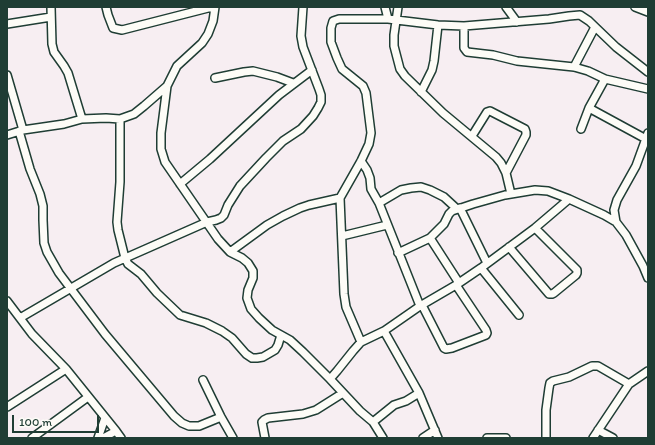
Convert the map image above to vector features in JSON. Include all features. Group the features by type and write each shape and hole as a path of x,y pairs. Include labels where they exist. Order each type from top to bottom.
{"street":[{"path":"51,7 52,44 54,52 68,73 82,119"},
{"path":"106,7 113,28 122,30 212,7"},
{"path":"215,7 213,21 208,34 202,43 177,66 167,86 161,133 161,149 165,162 218,239 230,252 248,263 253,271 253,278 247,298 251,309 272,330 290,340 330,378 360,411 373,422 383,438"},
{"path":"20,318 114,263 207,222 221,218 224,215 228,205 240,186 282,141 301,129 313,116 321,102 321,95 306,55 301,36 303,7"},
{"path":"385,7 388,19"},
{"path":"398,7 394,46 400,69 405,76 443,114 496,156 506,173 511,194"},
{"path":"506,7 517,22"},
{"path":"636,7 648,12"},
{"path":"361,342 346,307 344,294 340,198 361,161 369,144 371,133 366,93 363,86 342,69 336,58 331,42 331,28 333,21 339,19 388,19 438,25 464,26 580,15 589,21 616,47 648,72"},
{"path":"7,24 51,17"},
{"path":"421,92 432,70 438,25"},
{"path":"464,26 464,48 467,52 493,55 517,61 574,67 588,71 605,79 648,89"},
{"path":"574,67 595,27"},
{"path":"180,184 210,159 280,95 312,70"},
{"path":"215,78 253,71 264,73 293,84"},
{"path":"7,75 30,169 44,206 42,220 46,252 105,334 174,416 182,423 189,426 199,426 221,417"},
{"path":"580,129 589,108 605,79"},
{"path":"7,135 82,119 120,119 134,114 167,86"},
{"path":"589,108 647,136 636,166 617,200 614,210 616,222"},
{"path":"472,136 487,112 490,111 524,129 526,135 506,173"},
{"path":"120,119 120,182 117,222 125,258 128,264 141,274 157,293 180,315 206,323 222,331 232,338 246,354 252,358 263,357 274,350 278,345 281,335"},
{"path":"361,161 367,170 370,178 371,189 379,202 398,253 421,306 444,348 452,348 486,335 487,333 430,238"},
{"path":"379,202 401,190 421,187 444,197 458,208 487,263"},
{"path":"398,253 430,238 444,224 449,214 458,208 511,194 535,190 548,191 598,212 616,222 630,241 648,278"},
{"path":"230,252 267,225 283,216 309,205 340,198"},
{"path":"330,378 361,342 384,331 481,268 535,228 569,200"},
{"path":"342,236 387,225"},
{"path":"509,247 549,294 554,293 576,276 577,270 535,228"},
{"path":"481,268 519,315"},
{"path":"8,303 32,334 66,369 121,438"},
{"path":"384,331 419,393 438,438"},
{"path":"546,438 546,410 550,383 553,381 569,377 592,366 598,366 629,384"},
{"path":"7,407 66,369"},
{"path":"593,438 629,384 648,372"},
{"path":"203,380 233,438"},
{"path":"265,438 262,422 264,420 268,418 303,414 316,410 344,393"},
{"path":"373,422 394,405 406,401 419,393"},
{"path":"32,438 88,397"},
{"path":"98,438 105,418"},
{"path":"423,438 435,430"},
{"path":"598,430 613,438"},
{"path":"103,438 116,431"},
{"path":"489,438 506,438"}]}
